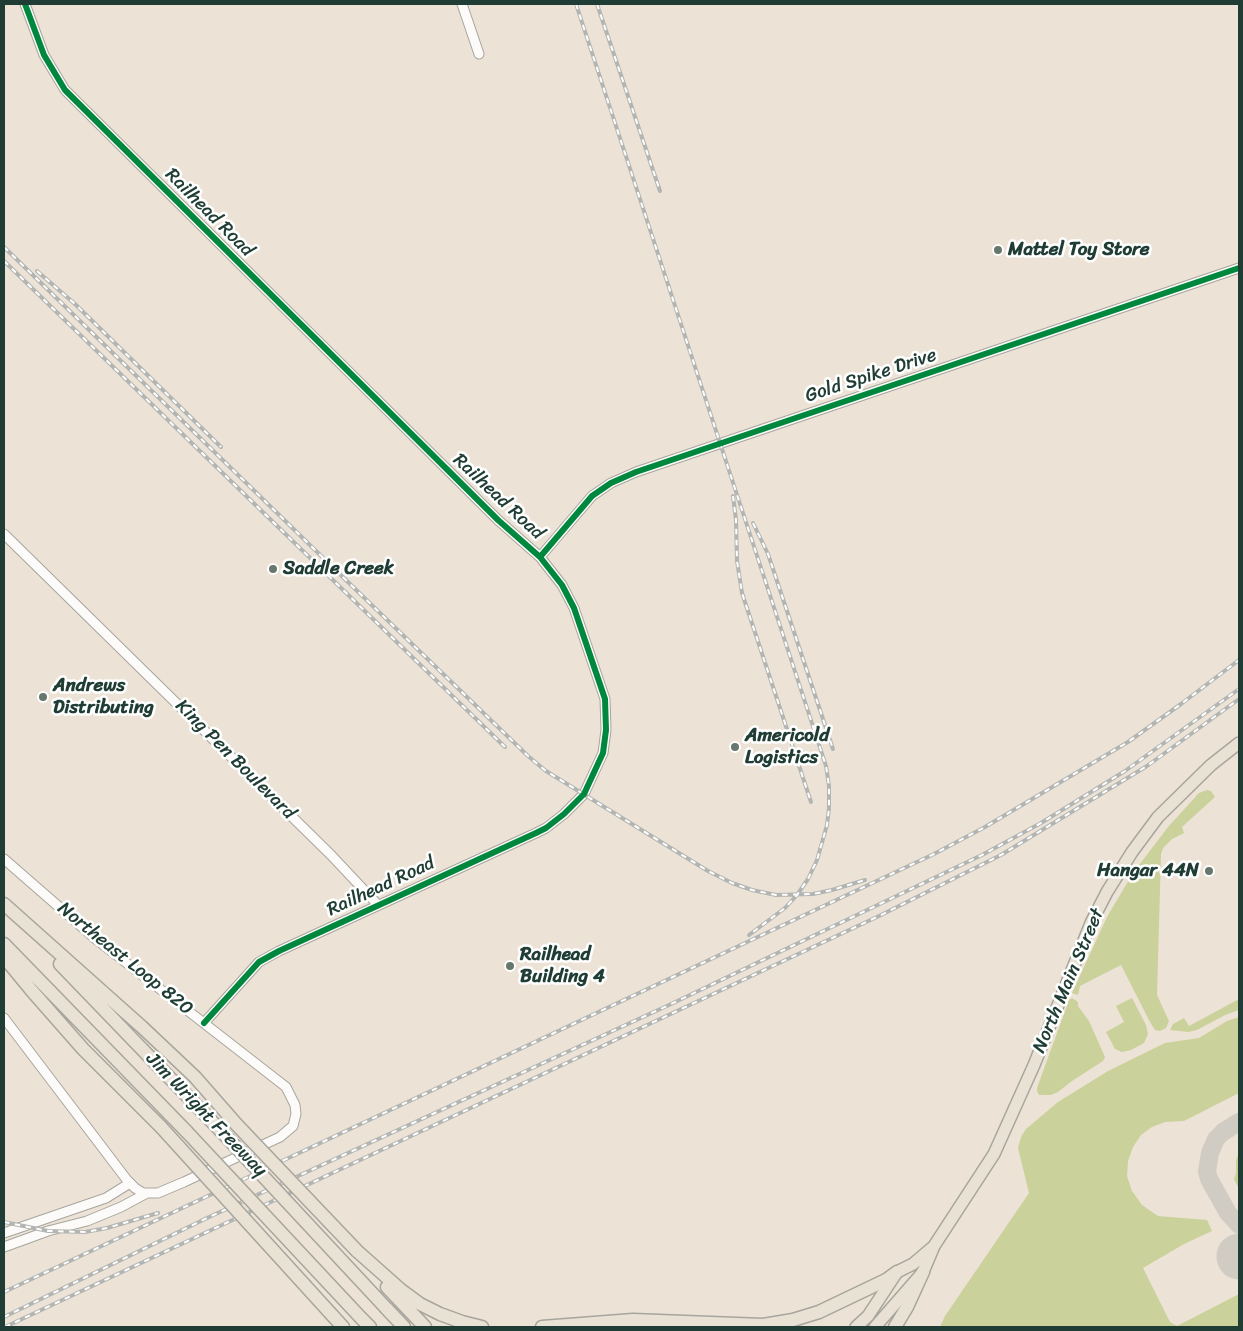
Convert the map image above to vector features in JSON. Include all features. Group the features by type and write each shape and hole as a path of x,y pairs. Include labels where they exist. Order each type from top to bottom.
{"highway":[{"path":"4,905 142,1026 188,1070 237,1125 357,1251 401,1290 420,1304 447,1317 482,1327"},
{"name":"Jim Wright Freeway","path":"4,905 221,1131 404,1327"},
{"name":"Jim Wright Freeway","path":"4,944 186,1132 365,1323"},
{"path":"4,957 84,1048 161,1127 337,1322"},
{"path":"357,1251 371,1270 425,1327"},
{"path":"542,1327 633,1320 763,1325 793,1320 819,1312 886,1280 897,1272"},
{"path":"895,1327 924,1272"}],"main road":[{"name":"North Main Street","path":"875,1327 924,1272 934,1246 994,1154 1034,1065 1091,923 1106,892 1132,852 1158,818 1211,765 1239,743"},
{"name":"North Main Street","path":"856,1327 868,1316 897,1272 913,1264 934,1246"}],"street":[{"name":"Railhead Road","path":"25,4 44,55 70,96 498,520 540,557 562,585 574,608 605,699 606,730 604,753 584,794 564,814 546,828 279,951 259,962 204,1023"},
{"path":"462,4 479,54"},
{"name":"Gold Spike Drive","path":"540,557 592,496 611,483 636,472 1239,268"},
{"name":"King Pen Boulevard","path":"4,534 331,855 378,905"},
{"name":"Northeast Loop 820","path":"4,859 97,940 286,1087 295,1105 296,1114 293,1126 280,1137 190,1179 158,1193 147,1193 121,1207 87,1221 35,1235 4,1247"},
{"path":"4,1018 130,1183 135,1188 147,1193"},
{"path":"4,1233 106,1198 130,1183"},
{"path":"31,1223 35,1235"}],"green space":[{"path":"1207,790 1211,791 1215,797 1182,827 1184,833 1172,839 1163,848 1161,854 1157,995 1169,1021 1166,1028 1160,1031 1155,1030 1121,965 1080,986 1078,995 1072,993 1107,917 1133,873 1168,827 1199,793"},
{"path":"1072,998 1078,1002 1078,1006 1089,1021 1105,1057 1103,1061 1058,1092 1051,1095 1039,1095 1037,1088 1069,1000"},
{"path":"1132,998 1146,1025 1148,1034 1144,1043 1131,1050 1122,1052 1115,1049 1106,1032 1124,1022 1116,1006"},
{"path":"1239,999 1239,1010 1225,1015 1197,1030 1188,1032 1170,1030 1173,1024 1184,1018 1189,1026"},
{"path":"1239,1017 1239,1093 1184,1121 1165,1122 1152,1127 1141,1135 1133,1147 1128,1161 1127,1176 1132,1191 1142,1205 1158,1216 1207,1220 1212,1231 1184,1244 1143,1268 1170,1322 1177,1326 1239,1294 1239,1327 940,1327 945,1316 1029,1193 1018,1148 1021,1137 1026,1129 1058,1102 1108,1071 1165,1043 1199,1038 1227,1021"},
{"path":"1239,1153 1239,1189 1234,1179 1236,1160"}],"taxiway":[{"path":"1239,1122 1216,1139 1210,1153 1207,1171 1209,1179 1228,1213 1239,1225"}],"railway":[{"path":"576,4 826,766 829,786 829,808 827,825 817,860 808,879 797,895 785,908 749,935"},
{"path":"597,4 660,191"},
{"path":"4,247 350,584 528,756 546,771 708,871 732,883 752,890 776,895 813,894 865,880"},
{"path":"4,261 505,747"},
{"path":"37,271 75,304 221,447"},
{"path":"733,496 736,520 737,561 742,593 811,802"},
{"path":"753,523 768,554 833,749"},
{"path":"4,1292 934,854 985,827 1128,742 1239,660"},
{"path":"4,1317 207,1218 669,1005 982,855 1041,823 1125,771 1239,689"},
{"path":"5,1327 879,916 1001,855 1147,766 1239,699"},
{"path":"4,1222 48,1231 85,1232 107,1228 158,1213"}],"cycle path":[{"path":"25,4 44,55 65,90 498,520 540,557 562,585 574,608 605,699 606,730 603,753 584,794 564,814 536,833 279,951 259,962 204,1023"},
{"path":"540,557 592,496 611,483 636,472 1239,268"}],"place":[{"name":"Mattel Toy Store","path":"998,250"},
{"name":"Saddle Creek","path":"273,569"},
{"name":"Andrews Distributing","path":"43,697"},
{"name":"Americold Logistics","path":"735,747"},
{"name":"Hangar 44N","path":"1209,871"},
{"name":"Railhead Building 4","path":"510,966"}]}
